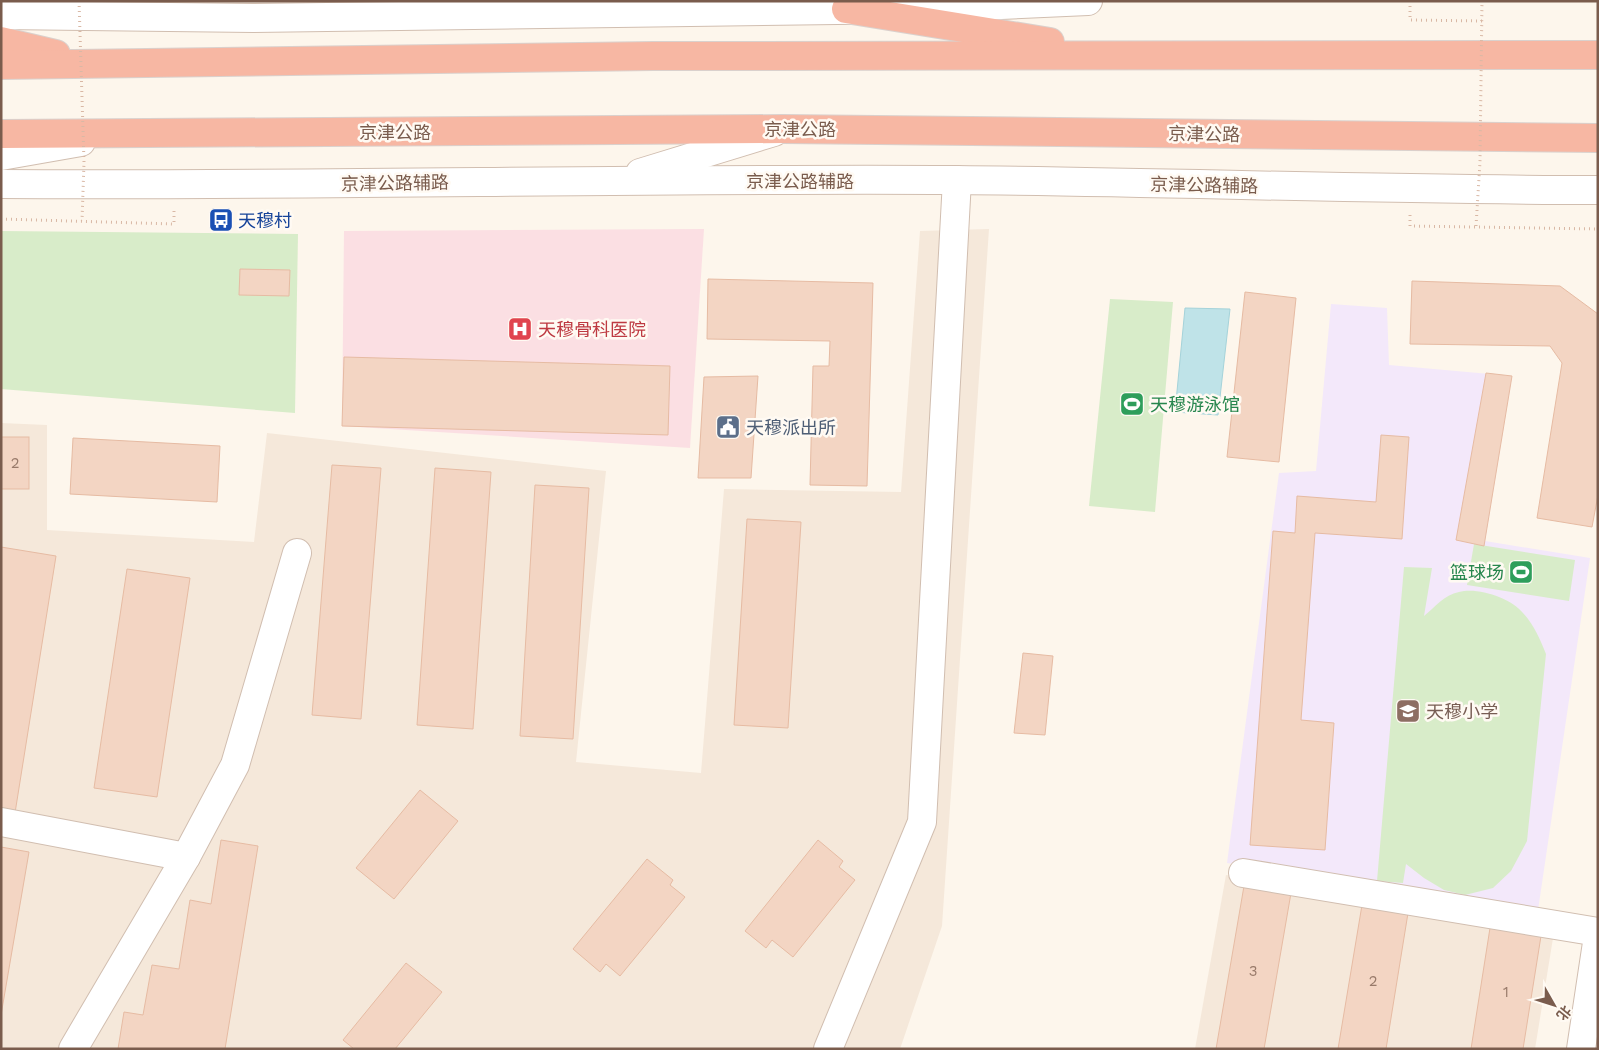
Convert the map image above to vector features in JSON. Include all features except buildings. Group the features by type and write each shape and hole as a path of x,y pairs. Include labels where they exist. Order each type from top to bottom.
{"highway":[{"path":"846,9 1128,55"},
{"path":"1,41 101,65"},
{"path":"1,65 653,56 1598,55"},
{"name":"京津公路","path":"1,134 784,129 1598,138"}],"street":[{"path":"1,15 252,18 728,6 913,9 1088,1"},
{"path":"613,181 784,129"},
{"path":"1,156 136,134"},
{"path":"828,1049 922,822 957,180"},
{"name":"京津公路辅路","path":"1,184 172,185 957,180 1409,190 1598,190"},
{"path":"73,1049 186,857 235,765 297,553"},
{"path":"1,822 186,857"},
{"path":"1243,873 1598,934 1580,1049"}],"path":[{"path":"79,1 84,162 82,221"},
{"path":"1410,1 1410,20 1482,21"},
{"path":"1476,226 1480,162 1482,1"},
{"path":"1,219 174,224"},
{"path":"1410,226 1598,229"}],"shaded area":[{"name":"天穆骨科医院","path":"704,229 690,448 342,426 344,231"},
{"path":"989,229 942,926 900,1049 1,1049 1,423 47,425 47,530 254,542 267,433 606,471 576,762 701,773 724,489 901,492 920,231"},
{"name":"天穆小学","path":"1331,304 1387,308 1389,365 1512,376 1485,541 1590,558 1537,917 1227,863 1279,473 1316,471"},
{"path":"1226,875 1554,932 1535,1049 1195,1049"}],"green space":[{"path":"1,231 298,234 295,413 1,389"},
{"name":"天穆游泳馆","path":"1110,299 1173,302 1155,512 1089,506"},
{"name":"篮球场","path":"1474,544 1575,560 1569,601 1467,585"},
{"path":"1404,567 1432,568 1424,616 1444,599 1459,592 1475,591 1494,595 1511,603 1523,613 1534,627 1546,654 1527,841 1511,871 1493,888 1465,895 1444,890 1406,864 1403,883 1377,881"}],"water":[{"path":"1185,308 1230,309 1218,415 1175,412"}],"place":[{"name":"天穆村","path":"221,220"},
{"name":"天穆骨科医院","path":"520,329"},
{"name":"天穆游泳馆","path":"1132,404"},
{"name":"天穆派出所","path":"728,427"},
{"name":"篮球场","path":"1521,572"},
{"name":"天穆小学","path":"1408,711"}]}
